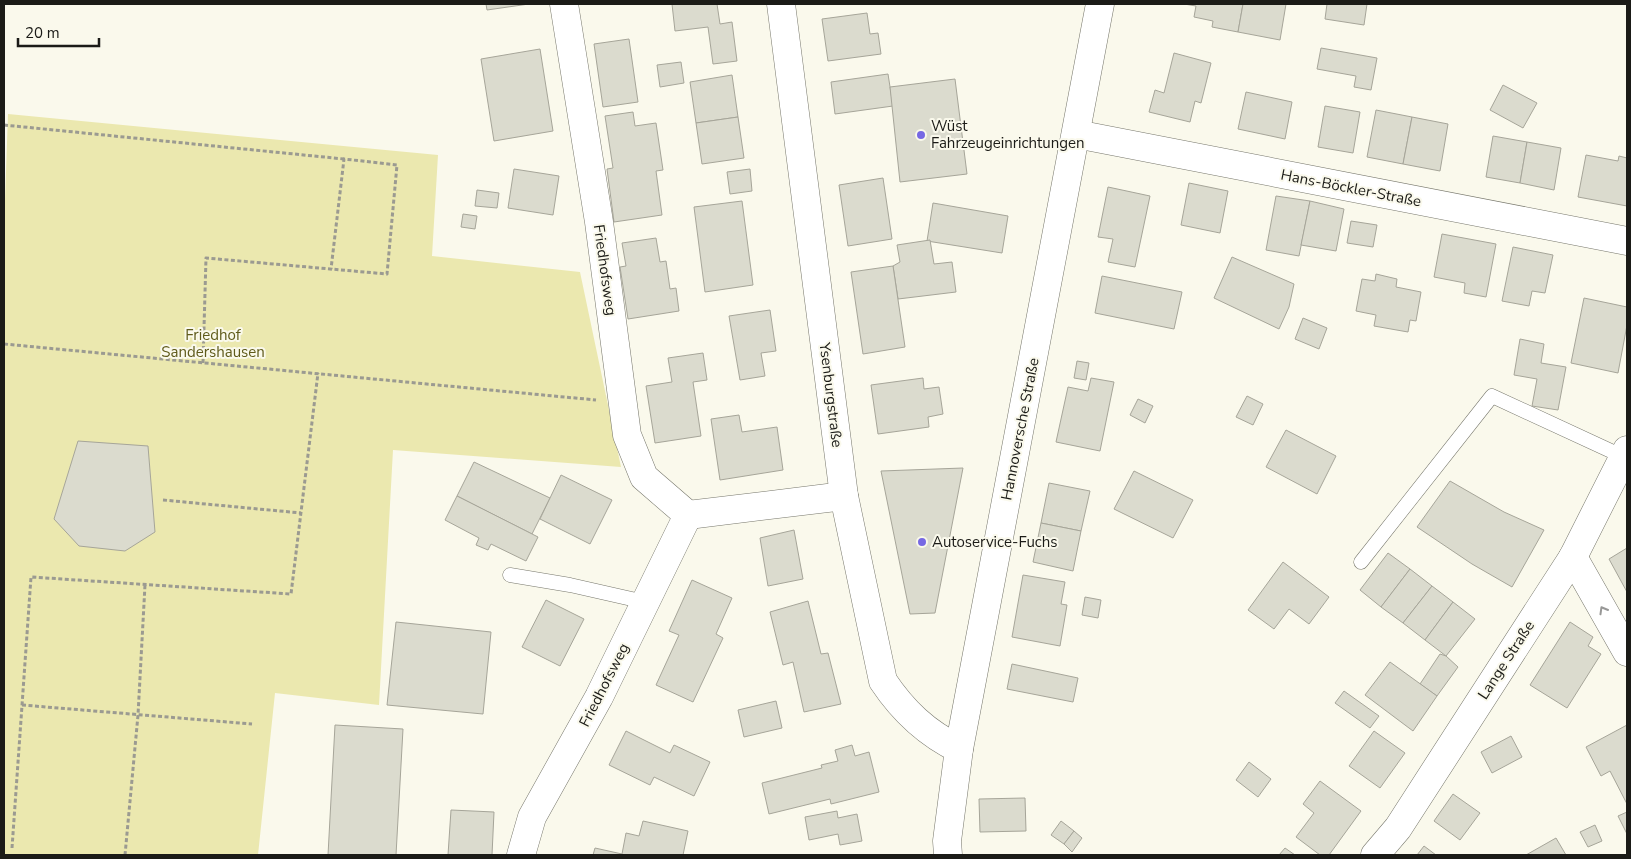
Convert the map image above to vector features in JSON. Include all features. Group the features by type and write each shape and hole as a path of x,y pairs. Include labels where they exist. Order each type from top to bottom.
{"street":[{"name":"Friedhofsweg","path":"521,855 532,818 599,697 688,515 644,477 627,435 599,222 564,4"},
{"name":"Ysenburgstraße","path":"781,4 844,496 883,681 897,702 914,720 943,742 959,749"},
{"name":"Hannoversche Straße","path":"948,855 947,841 959,749 1100,4"},
{"name":"Hans-Böckler-Straße","path":"1076,134 1627,241"},
{"name":"Lange Straße","path":"1375,855 1398,828 1573,557 1626,454"},
{"path":"688,515 844,496"},
{"path":"1573,557 1627,652"}],"lane":[{"name":"Lange Straße","path":"1361,562 1492,396 1626,454"},
{"path":"510,575 570,585 645,602"}],"path":[{"path":"4,125 397,165 387,274 206,258 203,362"},
{"path":"330,269 344,159"},
{"path":"4,344 623,402"},
{"path":"12,848 31,577 290,594 318,373"},
{"path":"163,500 301,513"},
{"path":"125,855 138,715 145,585"},
{"path":"22,705 252,724"}],"green space":[{"name":"Friedhof Sandershausen","path":"8,114 438,155 432,256 580,272 621,467 393,450 379,705 275,693 258,855 4,855 4,228"}],"building":[{"path":"486,4 529,4 487,10"},
{"path":"672,4 717,4 720,24 732,22 737,61 713,64 708,27 675,31"},
{"path":"1184,4 1243,4 1238,32 1212,27 1213,21 1194,17 1196,6"},
{"path":"1243,4 1286,4 1280,40 1238,32"},
{"path":"1327,4 1367,4 1364,25 1325,19"},
{"path":"867,13 870,34 878,33 881,54 828,61 822,19"},
{"path":"629,39 638,102 603,107 594,44"},
{"path":"1321,48 1377,58 1371,90 1354,87 1356,76 1317,69"},
{"path":"540,49 553,131 494,141 481,59"},
{"path":"1174,53 1211,63 1201,103 1195,101 1190,122 1149,112 1155,90 1164,93"},
{"path":"681,62 684,83 660,87 657,65"},
{"path":"888,74 893,106 835,114 831,82"},
{"path":"732,75 738,117 696,123 690,82"},
{"path":"955,79 967,174 900,182 890,87"},
{"path":"1503,85 1537,103 1523,128 1490,110"},
{"path":"1246,92 1292,102 1285,139 1238,129"},
{"path":"1325,106 1360,112 1353,153 1318,147"},
{"path":"1376,110 1412,117 1403,164 1367,157"},
{"path":"633,112 635,126 656,123 663,170 656,171 662,215 614,222 607,169 613,168 605,116"},
{"path":"738,117 744,158 702,164 696,123"},
{"path":"1412,117 1448,124 1440,171 1403,164"},
{"path":"1493,136 1527,142 1520,183 1486,177"},
{"path":"1527,142 1561,148 1554,190 1520,183"},
{"path":"1586,155 1618,161 1619,156 1627,158 1627,206 1578,197"},
{"path":"514,169 559,176 553,215 508,208"},
{"path":"750,169 752,191 730,194 727,172"},
{"path":"883,178 892,239 848,246 839,185"},
{"path":"1189,183 1228,191 1220,233 1181,225"},
{"path":"1108,187 1150,196 1135,267 1108,262 1113,239 1098,237"},
{"path":"477,190 499,193 497,208 475,206"},
{"path":"1276,196 1310,201 1299,256 1266,250"},
{"path":"742,201 753,285 705,292 694,207"},
{"path":"1310,201 1344,209 1336,251 1301,245"},
{"path":"933,203 1008,216 1002,253 927,241"},
{"path":"463,214 477,216 475,229 461,227"},
{"path":"1351,221 1377,225 1373,247 1347,243"},
{"path":"1442,234 1496,244 1486,297 1464,293 1465,283 1434,277"},
{"path":"656,238 660,262 666,261 670,289 676,288 679,311 628,319 620,267 626,266 622,243"},
{"path":"930,240 934,264 952,262 956,292 898,299 893,266 900,262 897,245"},
{"path":"1513,247 1553,255 1545,293 1532,291 1529,306 1502,301"},
{"path":"1232,257 1294,284 1289,307 1279,329 1214,298"},
{"path":"893,266 905,347 863,354 851,272"},
{"path":"1376,274 1397,279 1396,287 1421,292 1416,321 1410,320 1408,332 1374,326 1376,315 1356,311 1362,279 1375,281"},
{"path":"1102,276 1182,292 1174,329 1095,313"},
{"path":"1584,298 1627,307 1627,325 1618,373 1571,363"},
{"path":"770,310 776,351 761,353 765,376 740,380 729,316"},
{"path":"1303,318 1327,328 1319,349 1295,339"},
{"path":"1520,339 1544,344 1541,363 1566,367 1558,410 1532,406 1537,379 1514,375"},
{"path":"703,353 707,380 693,382 701,436 655,443 646,386 672,382 668,358"},
{"path":"1077,361 1089,363 1086,380 1074,378"},
{"path":"923,378 924,389 939,387 943,414 928,417 929,427 878,434 871,385"},
{"path":"1091,378 1114,382 1100,451 1056,442 1068,387 1088,391"},
{"path":"1247,396 1263,404 1253,425 1236,417"},
{"path":"1138,399 1153,406 1145,423 1130,415"},
{"path":"739,415 742,432 777,427 783,470 720,480 711,419"},
{"path":"1286,430 1336,456 1317,494 1266,467"},
{"path":"78,441 148,446 155,532 125,551 79,546 54,519"},
{"path":"474,462 550,498 532,534 457,496"},
{"name":"Autoservice-Fuchs","path":"963,468 935,613 910,614 881,471"},
{"path":"1134,471 1193,500 1173,538 1114,509"},
{"path":"561,475 612,500 590,544 540,519"},
{"path":"1450,481 1504,512 1544,530 1512,587 1472,564 1417,527"},
{"path":"1049,483 1090,491 1081,531 1041,523"},
{"path":"457,496 538,537 526,561 491,544 488,550 476,545 479,538 445,520"},
{"path":"1041,523 1081,531 1073,571 1033,562"},
{"path":"794,530 803,579 768,586 760,538"},
{"path":"1627,548 1627,592 1609,559"},
{"path":"1388,553 1410,569 1381,607 1360,590"},
{"path":"1283,562 1329,597 1309,624 1289,609 1274,629 1248,610"},
{"path":"1410,569 1432,586 1403,623 1381,607"},
{"path":"1023,575 1065,582 1061,604 1067,605 1060,646 1012,637"},
{"path":"692,580 732,598 716,634 723,638 693,702 656,685 679,635 669,631"},
{"path":"1432,586 1453,602 1425,640 1403,623"},
{"path":"1085,597 1101,600 1098,618 1082,615"},
{"path":"546,600 584,619 560,666 522,647"},
{"path":"808,601 821,654 828,653 841,704 804,712 793,662 783,665 770,612"},
{"path":"1453,602 1475,619 1446,656 1425,640"},
{"path":"396,622 491,632 483,714 387,705"},
{"path":"1570,622 1593,637 1588,646 1601,654 1567,708 1530,685"},
{"path":"1440,654 1446,656 1458,667 1437,696 1420,684"},
{"path":"1390,662 1437,696 1413,731 1365,695"},
{"path":"1012,664 1078,678 1073,702 1007,689"},
{"path":"1344,691 1379,716 1370,728 1335,703"},
{"path":"776,701 782,728 744,737 738,710"},
{"path":"335,725 403,729 396,855 328,855"},
{"path":"1627,725 1627,804 1610,771 1601,776 1586,747"},
{"path":"626,731 670,753 674,745 710,762 694,796 654,777 650,785 609,765"},
{"path":"1374,731 1405,753 1380,788 1349,766"},
{"path":"1511,736 1522,757 1492,773 1481,752"},
{"path":"852,745 855,756 869,752 879,792 831,804 830,799 769,814 762,783 822,768 821,765 838,761 835,750"},
{"path":"1249,762 1271,779 1258,797 1236,780"},
{"path":"1320,781 1361,811 1329,855 1320,855 1296,837 1314,813 1303,804"},
{"path":"1453,794 1480,813 1460,840 1434,821"},
{"path":"1025,798 1026,831 980,832 979,799"},
{"path":"451,810 494,812 492,855 448,855"},
{"path":"837,811 838,818 857,814 862,841 840,845 838,834 809,840 805,817"},
{"path":"1627,812 1627,834 1618,816"},
{"path":"643,821 688,831 683,855 593,855 595,848 622,854 626,833 639,836"},
{"path":"1061,821 1074,831 1064,844 1051,835"},
{"path":"1595,825 1602,841 1588,847 1580,832"},
{"path":"1074,831 1082,838 1072,852 1064,844"},
{"path":"1556,838 1566,855 1526,855"},
{"path":"1424,846 1436,855 1417,855"},
{"path":"1285,848 1295,855 1279,855"}],"place":[{"name":"Wüst Fahrzeugeinrichtungen","path":"921,135"},
{"name":"Autoservice-Fuchs","path":"922,542"}]}
